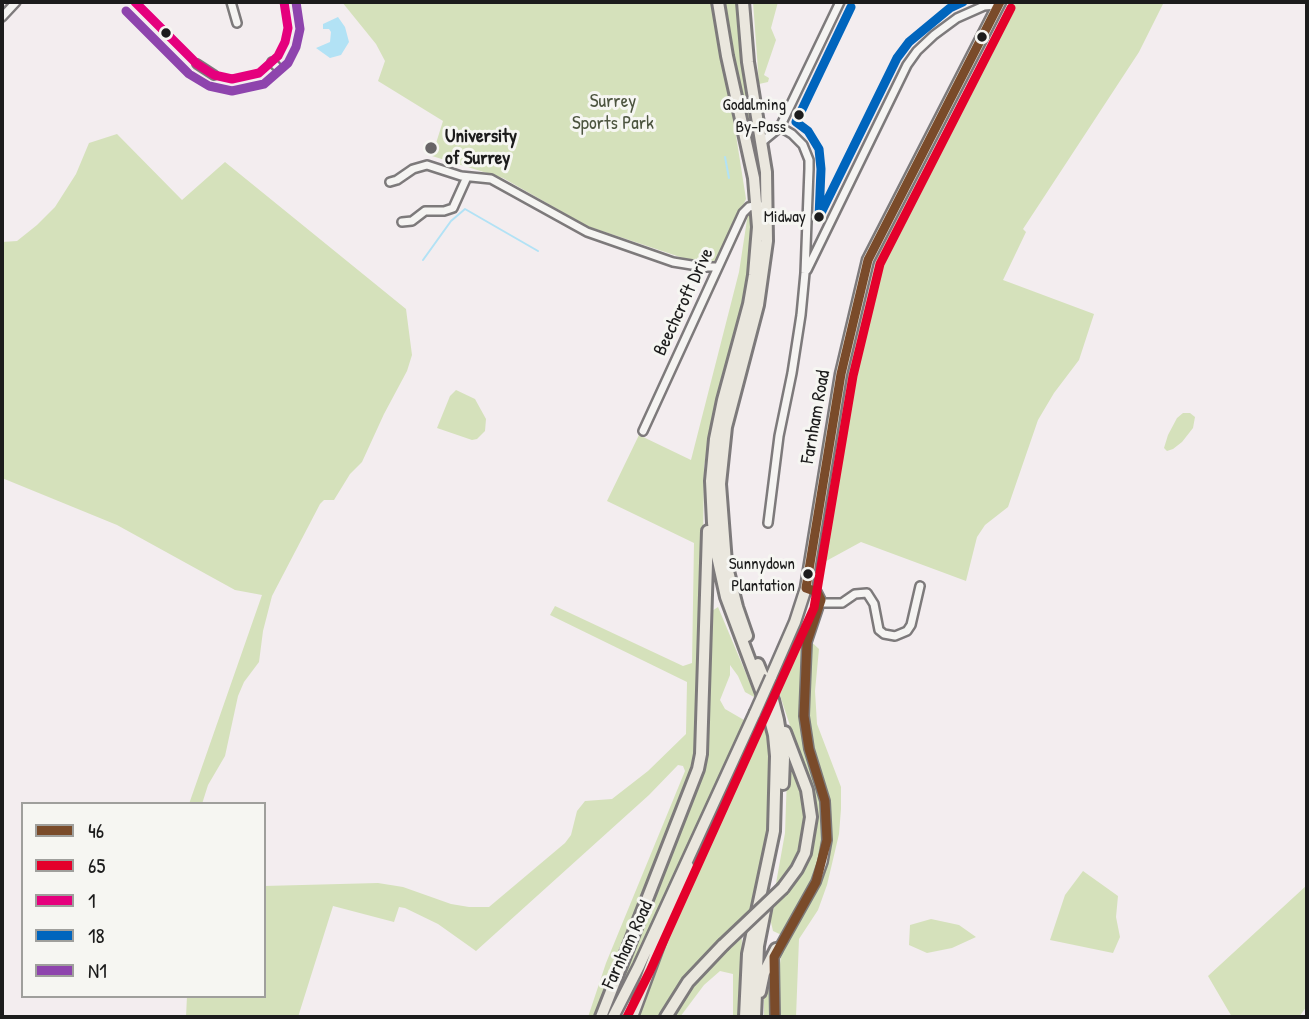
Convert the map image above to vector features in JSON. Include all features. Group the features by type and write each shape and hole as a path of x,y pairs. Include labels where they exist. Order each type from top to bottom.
{"highway":[{"path":"601,1017 700,762 704,738 706,568 713,461 719,419 754,275 763,205 727,56 718,2"},
{"path":"666,1017 692,976 783,888 797,869 809,835 807,790 733,596 724,547 720,484 726,428 761,290 767,241 763,205 763,141 748,62 743,2"},
{"path":"712,493 713,534 723,589 766,704 776,756 773,838 748,954 745,1017"},
{"path":"757,1017 758,946 779,849 783,803 784,758 773,700"},
{"path":"757,1017 761,982 776,949"}],"main road":[{"name":"Farnham Road","path":"612,1017 639,966 795,622 806,588 838,387 868,260 999,3"},
{"name":"Farnham Road","path":"632,1017 685,878 693,849"}],"street":[{"path":"2,17 16,2"},
{"path":"231,2 237,23"},
{"path":"763,141 780,127 840,2"},
{"path":"805,274 907,65 917,51 934,35 970,11 999,3"},
{"path":"197,64 214,75"},
{"path":"768,523 779,436 797,345 806,247 808,160 799,139 780,127"},
{"path":"390,182 428,165 467,177 495,180 587,232 673,262 705,268 718,267"},
{"path":"402,222 412,221 425,211 453,208 467,177"},
{"name":"Beechcroft Drive","path":"643,431 743,213 749,207 763,205"},
{"path":"806,247 816,250"},
{"path":"821,603 842,603 855,594 867,593 874,604 879,630 895,636 907,631 911,625 920,586"},
{"path":"775,1017 773,962 776,949 816,882 826,846 828,825 825,801 809,749 804,716 807,642 821,603 817,592 806,588"}],"green space":[{"name":"Surrey Sports Park","path":"342,2 712,2 746,199 716,264 695,262 587,226 503,178 432,156 443,121 378,81 385,61 376,44"},
{"path":"723,2 738,2 740,40 755,124 757,168 732,55"},
{"path":"753,2 778,2 771,28 776,40 764,75 769,78 768,82 759,84"},
{"path":"1009,2 1164,2 1139,52 1023,229 1026,232 1003,280 1094,314 1079,360 1038,420 1008,507 985,525 977,537 966,581 861,542 817,566 848,376 876,260 979,62 991,50 999,35"},
{"path":"117,134 182,200 225,162 406,309 412,355 407,371 362,462 350,474 334,500 324,500 320,504 272,596 259,662 244,682 238,696 225,756 208,785 203,802 190,802 262,595 235,590 117,525 2,478 2,242 17,241 55,207 76,174 89,143"},
{"path":"748,213 752,216 753,223 748,275 714,409 704,467 701,706 697,762 599,1017 588,1017 606,963 685,771 683,766 678,765 649,795 476,951 438,924 405,908 399,907 394,922 333,906 298,1017 186,1017 187,998 266,998 266,886 378,883 403,887 451,904 489,907 565,843 571,835 577,811 585,801 612,799 648,771 686,734 687,682 550,615 555,606 683,666 692,663 694,543 607,501 639,435 691,460 739,272"},
{"path":"456,390 475,399 486,419 485,431 477,439 472,440 437,428 450,396"},
{"path":"1183,413 1190,413 1195,417 1193,428 1182,442 1167,451 1164,448 1168,435 1177,418"},
{"path":"718,607 755,695 754,697 745,692 730,665 730,675 720,700 725,709 744,720 660,914 611,1017 607,1017 706,754 712,611"},
{"path":"797,634 805,636 819,649 815,691 817,724 841,787 839,834 818,910 799,939 796,1017 764,1017 766,985 778,980 781,956 788,938 773,931 770,918 775,905 792,888 801,873 816,831 812,793 776,683"},
{"path":"761,715 766,720 770,750 769,811 763,856 750,912 682,980 661,1017 638,1017 716,812"},
{"path":"788,747 806,810 806,831 796,861 775,889 785,833"},
{"path":"1083,871 1118,896 1116,917 1120,937 1113,953 1050,940 1065,895"},
{"path":"1307,885 1307,1006 1299,1017 1232,1017 1208,976"},
{"path":"931,919 959,925 976,937 952,948 927,953 909,945 910,925"},
{"path":"742,938 739,1017 733,1017 733,974 720,971 704,985 680,1017 672,1017 687,991"}],"water":[{"path":"338,17 345,27 349,42 341,55 330,58 316,48 330,42 331,32 329,29 323,29 323,24"}],"waterway":[{"path":"725,157 729,178"},
{"path":"423,260 451,221 465,209 538,251"}],"transit line":[{"name":"1","path":"135,2 197,64 214,75 232,79 259,73 278,56 288,28 284,2"},
{"name":"N1","path":"126,11 189,74 209,86 232,91 264,84 288,63 296,47 300,29 296,2"},
{"name":"18","path":"851,7 796,122 808,131 819,149 819,217 897,58 909,42 950,8 963,2"},
{"name":"46","path":"806,588 841,374 868,260 1000,2"},
{"name":"65","path":"627,1017 814,608 853,376 880,264 1011,8"},
{"name":"46","path":"775,1017 774,957 816,882 827,840 825,801 809,749 804,716 807,642 821,600 817,592 806,588"}],"place":[{"name":"Godalming By-Pass","path":"799,115"},
{"name":"University of Surrey","path":"431,148"},
{"name":"Midway","path":"819,217"},
{"name":"Sunnydown Plantation","path":"808,574"}]}
